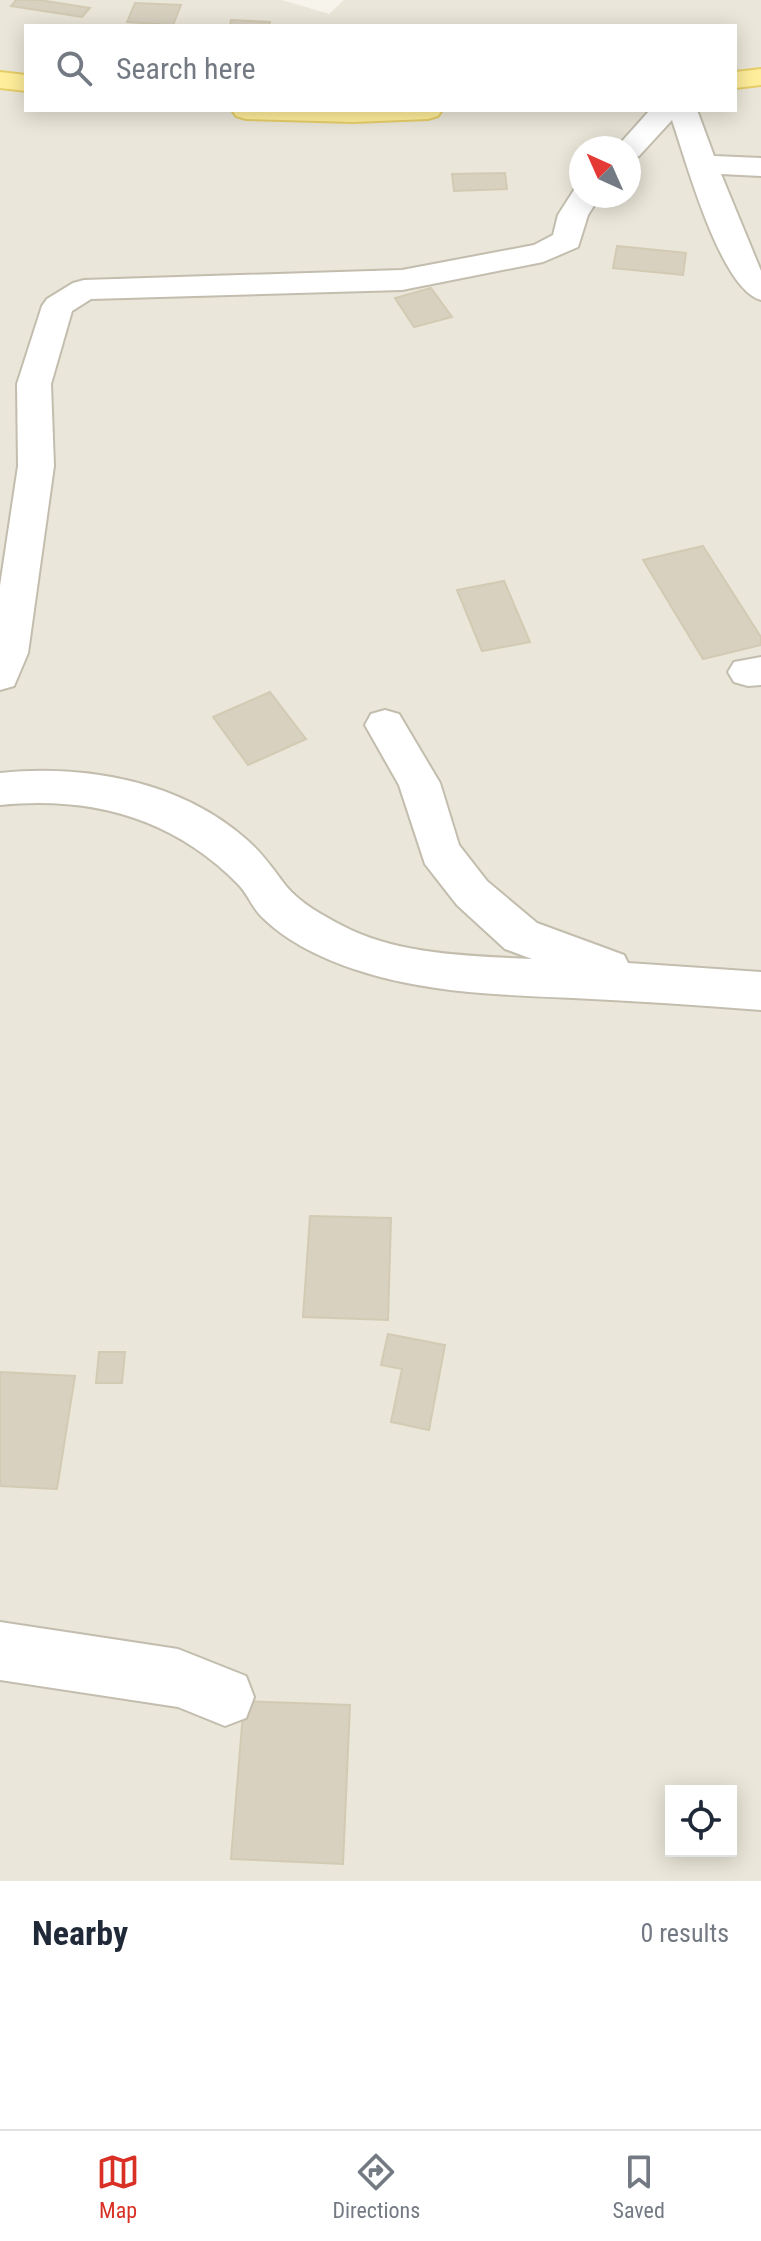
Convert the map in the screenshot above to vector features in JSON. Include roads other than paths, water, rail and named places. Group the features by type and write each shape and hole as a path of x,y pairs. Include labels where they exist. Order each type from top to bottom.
{"main road":[{"path":"737,80 761,77"},
{"path":"0,80 24,83"}],"street":[{"path":"641,137 664,112"},
{"path":"684,112 744,271 761,290"},
{"path":"703,164 761,167"},
{"path":"0,676 11,642 36,466 34,384 58,306 84,290 402,280 543,253 567,240 577,208"},
{"path":"385,725 419,783 440,852 472,893 521,936 591,964 664,984"},
{"path":"0,789 26,785 87,789 155,804 197,824 255,873 272,899 292,917 355,952 442,972 761,991"},
{"path":"0,1651 178,1678 225,1697"}]}
